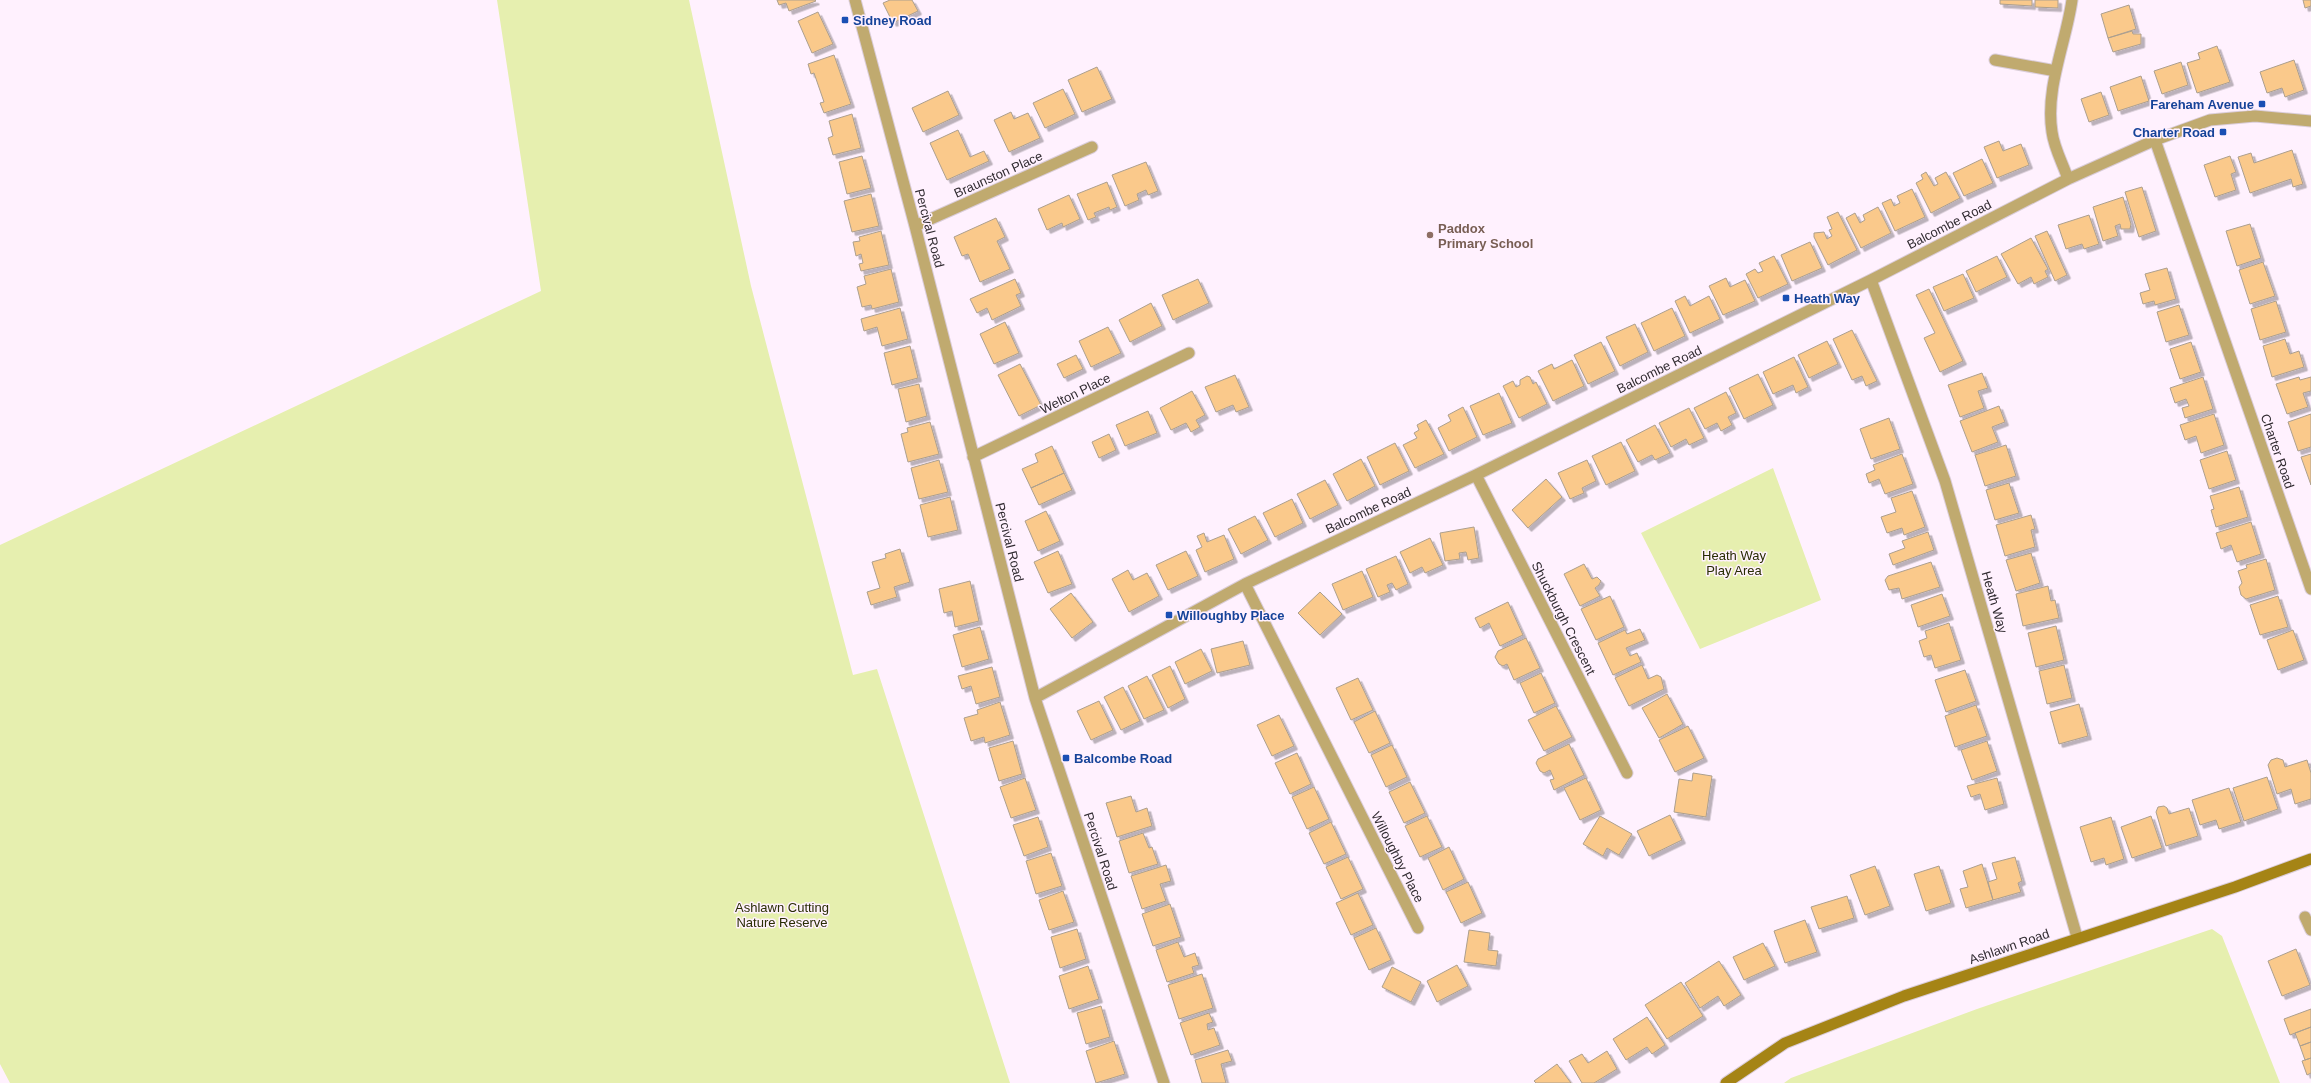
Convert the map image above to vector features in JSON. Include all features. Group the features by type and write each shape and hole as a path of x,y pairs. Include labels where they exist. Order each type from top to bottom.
{"main road":[{"name":"Ashlawn Road","path":"1726,1083 1785,1044 1904,996 2077,937 2235,887 2311,859"}],"street":[{"name":"Percival Road","path":"854,0 915,226 1035,698 1164,1083"},
{"path":"2068,179 2052,132 2052,97 2056,71 2069,21 2072,0"},
{"path":"1995,60 2056,71"},
{"name":"Balcombe Road","path":"1035,698 1245,584 1476,475 1871,280 2068,179 2155,140 2210,120 2255,116 2311,120"},
{"name":"Charter Road","path":"2155,140 2311,589"},
{"name":"Braunston Place","path":"915,226 1092,147"},
{"name":"Heath Way","path":"1871,280 1945,481 2077,937"},
{"name":"Welton Place","path":"973,457 1189,353"},
{"name":"Shuckburgh Crescent","path":"1476,475 1627,773"},
{"name":"Willoughby Place","path":"1245,584 1418,928"},
{"path":"2306,917 2311,930"}],"green space":[{"name":"Ashlawn Cutting Nature Reserve","path":"497,0 689,0 751,286 853,675 877,669 1010,1083 10,1083 0,1064 0,545 541,291"},
{"name":"Heath Way Play Area","path":"1773,468 1821,600 1700,649 1641,533"},
{"path":"2212,929 2222,936 2280,1083 1784,1083 1791,1078 1977,1009"}],"building":[{"path":"777,0 816,1 789,11 786,3 779,5"},
{"path":"890,0 912,0 918,11 893,23 883,3"},
{"path":"2000,0 2032,0 2032,6 2000,4"},
{"path":"2035,0 2058,0 2058,8 2035,7"},
{"path":"2303,0 2311,0 2311,6 2305,8"},
{"path":"2129,5 2136,29 2108,38 2101,14"},
{"path":"818,12 833,44 812,53 798,21"},
{"path":"2132,31 2133,34 2141,34 2141,44 2113,52 2108,38"},
{"path":"2217,46 2230,82 2197,93 2187,63 2200,59 2198,53"},
{"path":"834,55 851,104 824,113 820,103 824,102 814,73 811,74 808,64"},
{"path":"2294,60 2304,90 2285,97 2282,88 2267,93 2260,72"},
{"path":"2181,62 2188,85 2162,94 2154,71"},
{"path":"1097,67 1112,99 1082,112 1068,80"},
{"path":"2141,76 2149,101 2118,111 2110,87"},
{"path":"1063,89 1075,114 1045,128 1033,103"},
{"path":"948,91 959,115 923,132 912,108"},
{"path":"2101,92 2109,115 2089,122 2081,99"},
{"path":"1011,112 1014,119 1028,113 1040,138 1009,152 994,120"},
{"path":"852,114 861,148 833,155 828,138 833,136 829,121"},
{"path":"958,130 970,157 984,151 989,161 947,180 930,143"},
{"path":"1999,141 2003,151 2021,144 2029,165 1997,178 1984,147"},
{"path":"2292,150 2303,184 2293,187 2291,179 2250,193 2238,157 2251,153 2254,163"},
{"path":"862,156 871,188 847,194 839,162"},
{"path":"2230,156 2236,172 2231,174 2236,190 2215,197 2204,165"},
{"path":"1982,159 1993,183 1964,196 1953,173"},
{"path":"1146,162 1158,191 1148,195 1146,190 1137,194 1139,200 1125,206 1112,175"},
{"path":"1926,172 1934,186 1938,184 1935,178 1946,172 1960,198 1931,213 1916,183 1923,179 1921,175"},
{"path":"1107,182 1117,207 1110,210 1109,207 1094,213 1096,217 1088,220 1077,194"},
{"path":"2142,187 2156,231 2139,237 2125,192"},
{"path":"1912,189 1925,217 1895,231 1882,203 1891,199 1894,206 1900,203 1897,196"},
{"path":"871,194 879,226 852,232 844,201"},
{"path":"1069,195 1080,219 1063,227 1062,223 1047,230 1038,209"},
{"path":"2123,197 2131,224 2130,229 2121,229 2120,224 2115,226 2118,236 2103,241 2093,207"},
{"path":"1878,207 1891,233 1861,248 1846,218 1855,213 1860,223 1865,220 1863,215"},
{"path":"1838,212 1857,250 1828,265 1814,237 1814,233 1824,232 1827,239 1832,236 1829,230 1832,229 1827,217"},
{"path":"2089,215 2099,244 2084,249 2082,244 2066,249 2058,225"},
{"path":"996,218 1005,237 997,241 1010,269 980,282 968,254 962,256 954,237"},
{"path":"2250,224 2261,258 2237,266 2226,231"},
{"path":"881,231 889,265 861,271 859,264 863,263 861,254 856,256 853,242 860,241 859,237"},
{"path":"2047,231 2067,275 2055,281 2035,236"},
{"path":"2031,238 2048,269 2045,271 2048,277 2034,284 2031,277 2018,284 2001,254"},
{"path":"1810,242 1822,268 1792,281 1781,255"},
{"path":"1774,256 1788,284 1758,298 1746,274 1755,269 1758,273 1763,271 1759,263"},
{"path":"1997,256 2007,277 1976,292 1966,271"},
{"path":"2263,262 2275,296 2250,304 2239,270"},
{"path":"2167,268 2176,299 2155,305 2154,301 2143,304 2140,293 2150,290 2145,274"},
{"path":"891,269 899,302 872,309 871,305 862,307 857,287 866,284 864,276"},
{"path":"1963,274 1974,298 1944,311 1933,287"},
{"path":"1726,278 1730,287 1745,280 1755,301 1723,315 1709,286"},
{"path":"1015,279 1021,293 1016,295 1021,306 992,320 987,308 977,313 970,299"},
{"path":"1198,279 1209,303 1173,320 1162,295"},
{"path":"1929,289 1963,361 1940,372 1924,338 1935,333 1916,295"},
{"path":"1685,296 1690,306 1709,296 1720,319 1690,333 1675,301"},
{"path":"2276,301 2286,332 2260,340 2251,309"},
{"path":"1151,303 1162,326 1130,342 1119,320"},
{"path":"2179,305 2189,335 2166,342 2157,312"},
{"path":"900,308 908,339 882,346 877,327 864,331 861,319"},
{"path":"1672,308 1685,336 1654,351 1641,323"},
{"path":"1005,322 1019,353 994,364 980,334"},
{"path":"1635,324 1648,352 1620,366 1606,337"},
{"path":"1108,327 1121,353 1091,367 1079,341"},
{"path":"1852,330 1877,381 1866,386 1862,376 1852,380 1833,339"},
{"path":"2285,339 2290,354 2299,351 2304,367 2272,377 2263,346"},
{"path":"1827,341 1838,364 1809,378 1798,355"},
{"path":"1601,342 1615,371 1588,384 1574,355"},
{"path":"2191,342 2201,372 2180,379 2170,349"},
{"path":"910,346 918,378 892,385 884,353"},
{"path":"1076,355 1083,369 1064,378 1057,364"},
{"path":"1794,357 1808,387 1796,393 1793,385 1773,394 1763,372"},
{"path":"1572,360 1584,386 1553,401 1538,371 1552,364 1554,369"},
{"path":"1020,364 1041,405 1019,416 998,375"},
{"path":"1982,373 1988,388 1978,391 1984,408 1960,417 1948,385"},
{"path":"1758,374 1773,405 1744,419 1729,388"},
{"path":"1235,375 1249,407 1236,412 1233,405 1216,412 1205,387"},
{"path":"1527,376 1530,377 1533,384 1536,382 1547,404 1519,418 1503,386 1513,381 1516,387 1520,385 1520,380"},
{"path":"2203,377 2213,409 2185,418 2182,408 2189,406 2186,399 2175,403 2170,388"},
{"path":"2299,377 2300,380 2311,377 2311,391 2303,393 2308,407 2287,414 2276,384"},
{"path":"919,384 927,416 906,422 898,389"},
{"path":"1192,391 1205,415 1196,420 1200,427 1191,432 1186,423 1171,430 1160,408"},
{"path":"1726,392 1736,413 1728,417 1732,425 1721,431 1717,423 1705,429 1694,408"},
{"path":"1499,393 1512,423 1483,435 1470,406"},
{"path":"1999,406 2005,422 1992,427 1998,442 1972,452 1960,421"},
{"path":"1463,407 1477,437 1449,451 1438,428 1451,421 1448,415"},
{"path":"1689,408 1704,438 1689,445 1686,439 1671,447 1659,423"},
{"path":"1148,411 1157,433 1125,446 1116,425"},
{"path":"2214,414 2224,445 2201,453 2196,436 2185,440 2180,425"},
{"path":"2311,414 2311,447 2298,451 2288,422"},
{"path":"1889,418 1900,449 1871,459 1860,429"},
{"path":"1426,420 1444,454 1415,468 1403,445 1417,438 1414,433 1419,430 1417,425"},
{"path":"930,422 939,454 908,462 901,434 908,432 907,428"},
{"path":"1655,425 1670,453 1655,460 1652,455 1638,462 1626,440"},
{"path":"1109,434 1116,450 1099,458 1092,442"},
{"path":"1621,442 1635,471 1606,485 1592,456"},
{"path":"1395,443 1409,471 1380,485 1367,457"},
{"path":"2006,445 2016,476 1985,486 1975,455"},
{"path":"1052,446 1064,473 1031,488 1022,469 1038,462 1035,454"},
{"path":"2227,451 2236,480 2209,489 2200,460"},
{"path":"1902,454 1913,484 1885,494 1879,479 1869,483 1866,474 1875,470 1873,465"},
{"path":"2311,454 2311,485 2301,457"},
{"path":"1361,459 1375,486 1347,501 1333,474"},
{"path":"939,460 948,492 919,499 911,468"},
{"path":"1587,460 1596,481 1582,488 1584,493 1570,499 1558,473"},
{"path":"1064,473 1072,490 1039,505 1031,488"},
{"path":"1546,479 1562,497 1528,528 1512,510"},
{"path":"1325,480 1338,505 1310,519 1297,494"},
{"path":"2009,483 2019,513 1995,520 1986,490"},
{"path":"2239,487 2248,517 2216,527 2211,510 2214,509 2210,496"},
{"path":"1912,491 1925,527 1904,535 1902,528 1887,533 1881,517 1896,512 1891,498"},
{"path":"950,497 958,530 928,537 920,505"},
{"path":"1292,499 1303,523 1275,537 1263,513"},
{"path":"1046,511 1060,541 1038,551 1025,521"},
{"path":"2031,515 2035,529 2031,530 2035,547 2005,556 1996,525"},
{"path":"1255,516 1268,540 1241,554 1228,529"},
{"path":"2251,522 2261,554 2237,562 2231,545 2221,549 2216,533"},
{"path":"1474,527 1479,558 1468,560 1466,552 1459,553 1460,559 1445,561 1440,533"},
{"path":"1928,532 1934,550 1893,565 1889,554 1905,548 1902,541"},
{"path":"1204,533 1207,542 1224,535 1234,559 1205,572 1196,550 1202,547 1197,536"},
{"path":"1430,538 1443,565 1425,573 1422,567 1410,573 1400,552"},
{"path":"900,549 910,582 894,587 897,597 871,605 867,592 880,588 872,562 886,558 885,554"},
{"path":"1058,551 1072,584 1048,593 1034,562"},
{"path":"1186,551 1198,576 1168,590 1156,565"},
{"path":"2031,553 2040,583 2016,591 2006,560"},
{"path":"1396,556 1408,584 1396,590 1392,583 1387,585 1390,592 1378,597 1366,569"},
{"path":"2266,559 2275,590 2246,599 2241,595 2239,587 2242,583 2238,571 2247,568 2246,565"},
{"path":"1931,562 1940,587 1902,599 1899,588 1889,590 1885,580 1888,576"},
{"path":"1584,564 1592,579 1597,577 1601,581 1595,588 1600,596 1580,606 1564,574"},
{"path":"1128,570 1133,580 1147,573 1159,596 1129,612 1112,579"},
{"path":"1362,571 1373,597 1343,610 1332,584"},
{"path":"970,581 979,621 955,627 952,611 944,613 939,589"},
{"path":"2048,586 2051,601 2055,600 2059,618 2023,626 2016,594"},
{"path":"1320,592 1342,614 1320,635 1298,613"},
{"path":"1071,593 1093,622 1072,638 1050,609"},
{"path":"1942,594 1950,616 1918,627 1911,605"},
{"path":"1610,596 1624,627 1596,640 1581,609"},
{"path":"2278,596 2288,627 2260,635 2250,605"},
{"path":"1508,602 1523,635 1500,646 1489,623 1480,628 1475,618"},
{"path":"1949,623 1961,660 1935,668 1931,655 1924,657 1919,641 1927,638 1925,631"},
{"path":"2056,626 2064,660 2036,667 2028,633"},
{"path":"980,627 989,659 962,667 953,635"},
{"path":"1640,629 1645,640 1626,648 1630,656 1637,653 1641,662 1613,675 1598,643 1625,630 1627,634"},
{"path":"2293,630 2304,660 2278,670 2267,640"},
{"path":"1526,638 1540,668 1514,680 1507,664 1503,666 1499,664 1495,657 1498,651"},
{"path":"1243,641 1250,665 1217,673 1211,649"},
{"path":"1201,649 1212,671 1185,684 1175,662"},
{"path":"1642,665 1648,679 1657,675 1661,677 1664,689 1629,706 1615,678"},
{"path":"2064,665 2072,698 2047,704 2039,671"},
{"path":"1170,666 1185,699 1168,708 1152,675"},
{"path":"992,667 1000,697 976,704 971,686 962,689 958,676"},
{"path":"1965,670 1976,701 1946,712 1935,680"},
{"path":"1541,673 1555,703 1534,713 1520,683"},
{"path":"1147,676 1164,710 1144,719 1128,686"},
{"path":"1358,678 1373,710 1351,720 1336,688"},
{"path":"1123,687 1140,721 1121,730 1104,697"},
{"path":"1667,694 1683,724 1659,738 1642,708"},
{"path":"1099,701 1113,730 1091,740 1077,711"},
{"path":"1000,702 1010,735 985,743 984,737 971,741 964,718 978,714 977,710"},
{"path":"2079,704 2088,736 2059,744 2050,712"},
{"path":"1976,705 1987,736 1955,747 1945,716"},
{"path":"1556,706 1572,737 1544,751 1528,720"},
{"path":"1375,711 1390,743 1369,753 1354,722"},
{"path":"1279,715 1294,746 1272,756 1257,725"},
{"path":"1688,726 1704,758 1675,772 1659,740"},
{"path":"1013,741 1022,774 999,781 989,748"},
{"path":"1987,741 1997,771 1972,780 1961,750"},
{"path":"1569,744 1584,775 1554,790 1550,780 1554,779 1550,770 1544,773 1540,771 1536,763 1538,759"},
{"path":"1392,745 1407,777 1386,787 1371,755"},
{"path":"1297,753 1311,784 1290,794 1275,763"},
{"path":"2277,758 2283,760 2285,767 2307,760 2311,773 2311,799 2295,804 2291,789 2277,794 2268,765 2271,760"},
{"path":"1693,773 1712,776 1706,817 1674,812 1679,779 1692,781"},
{"path":"2267,777 2278,809 2244,821 2233,788"},
{"path":"1025,778 1036,810 1011,818 1000,787"},
{"path":"1586,778 1601,810 1580,820 1564,788"},
{"path":"1997,778 2004,804 1985,810 1980,794 1971,797 1967,786"},
{"path":"1410,782 1425,813 1404,823 1389,792"},
{"path":"1314,787 1329,819 1307,829 1292,797"},
{"path":"2229,788 2241,822 2219,829 2216,820 2200,825 2192,800"},
{"path":"1131,796 1136,812 1147,808 1152,826 1117,837 1106,803"},
{"path":"2164,806 2167,808 2169,814 2189,808 2198,836 2166,846 2156,812 2158,807"},
{"path":"1670,815 1682,840 1649,856 1637,831"},
{"path":"1427,816 1442,847 1420,857 1405,826"},
{"path":"1600,816 1632,834 1619,855 1607,848 1603,856 1583,844"},
{"path":"2151,816 2162,848 2132,858 2121,827"},
{"path":"1038,817 1048,847 1024,856 1013,825"},
{"path":"2111,817 2124,859 2106,865 2104,858 2091,862 2080,827"},
{"path":"1331,822 1346,854 1324,864 1309,833"},
{"path":"1143,833 1149,848 1152,847 1158,864 1129,873 1119,841"},
{"path":"1449,847 1464,879 1443,890 1428,858"},
{"path":"1051,853 1062,886 1036,894 1026,861"},
{"path":"1348,857 1363,889 1341,899 1326,867"},
{"path":"2015,857 2022,881 2018,883 2021,892 1993,900 1988,882 1997,879 1992,863"},
{"path":"1982,864 1993,900 1966,908 1960,889 1968,887 1963,871"},
{"path":"1166,865 1171,881 1160,884 1166,901 1142,909 1131,876"},
{"path":"1875,866 1890,906 1865,915 1850,875"},
{"path":"1939,866 1951,903 1926,911 1914,874"},
{"path":"1468,882 1482,913 1461,923 1446,892"},
{"path":"1063,891 1074,922 1049,930 1039,900"},
{"path":"1358,893 1373,925 1351,935 1336,903"},
{"path":"1847,896 1854,918 1819,929 1811,907"},
{"path":"1170,904 1181,937 1153,946 1142,914"},
{"path":"1805,920 1817,952 1785,963 1774,931"},
{"path":"1376,928 1391,960 1369,970 1354,938"},
{"path":"1077,929 1086,959 1060,968 1051,937"},
{"path":"1469,930 1490,933 1488,950 1498,951 1496,966 1464,962"},
{"path":"1178,942 1184,957 1195,953 1199,965 1192,967 1194,973 1167,982 1156,950"},
{"path":"1763,943 1775,966 1744,980 1733,957"},
{"path":"2296,949 2310,985 2282,996 2268,961"},
{"path":"1719,961 1741,995 1724,1006 1718,996 1700,1008 1685,983"},
{"path":"1457,965 1468,986 1437,1002 1427,981"},
{"path":"1088,966 1099,999 1069,1009 1059,976"},
{"path":"1392,967 1421,982 1411,1002 1382,987"},
{"path":"1202,974 1213,1008 1179,1019 1168,985"},
{"path":"1681,982 1703,1016 1667,1039 1645,1005"},
{"path":"1101,1006 1110,1037 1086,1044 1077,1013"},
{"path":"2311,1009 2311,1027 2290,1035 2284,1019"},
{"path":"1209,1013 1213,1022 1207,1024 1208,1030 1214,1028 1220,1045 1191,1055 1180,1023"},
{"path":"1647,1017 1665,1045 1652,1054 1647,1047 1626,1060 1613,1039"},
{"path":"2311,1027 2311,1042 2300,1046 2295,1033"},
{"path":"1114,1041 1125,1074 1096,1083 1086,1051"},
{"path":"2311,1042 2311,1058 2305,1060 2300,1046"},
{"path":"1228,1050 1232,1061 1221,1064 1226,1083 1202,1083 1195,1060"},
{"path":"1607,1051 1617,1069 1594,1083 1582,1083 1569,1061 1582,1054 1588,1063"},
{"path":"2311,1058 2311,1073 2307,1075 2302,1061"},
{"path":"1557,1064 1571,1083 1536,1083 1534,1081"}],"place":[{"name":"Sidney Road","path":"845,20"},
{"name":"Fareham Avenue","path":"2262,104"},
{"name":"Charter Road","path":"2223,132"},
{"name":"Paddox Primary School","path":"1430,235"},
{"name":"Heath Way","path":"1786,298"},
{"name":"Willoughby Place","path":"1169,615"},
{"name":"Balcombe Road","path":"1066,758"}]}
